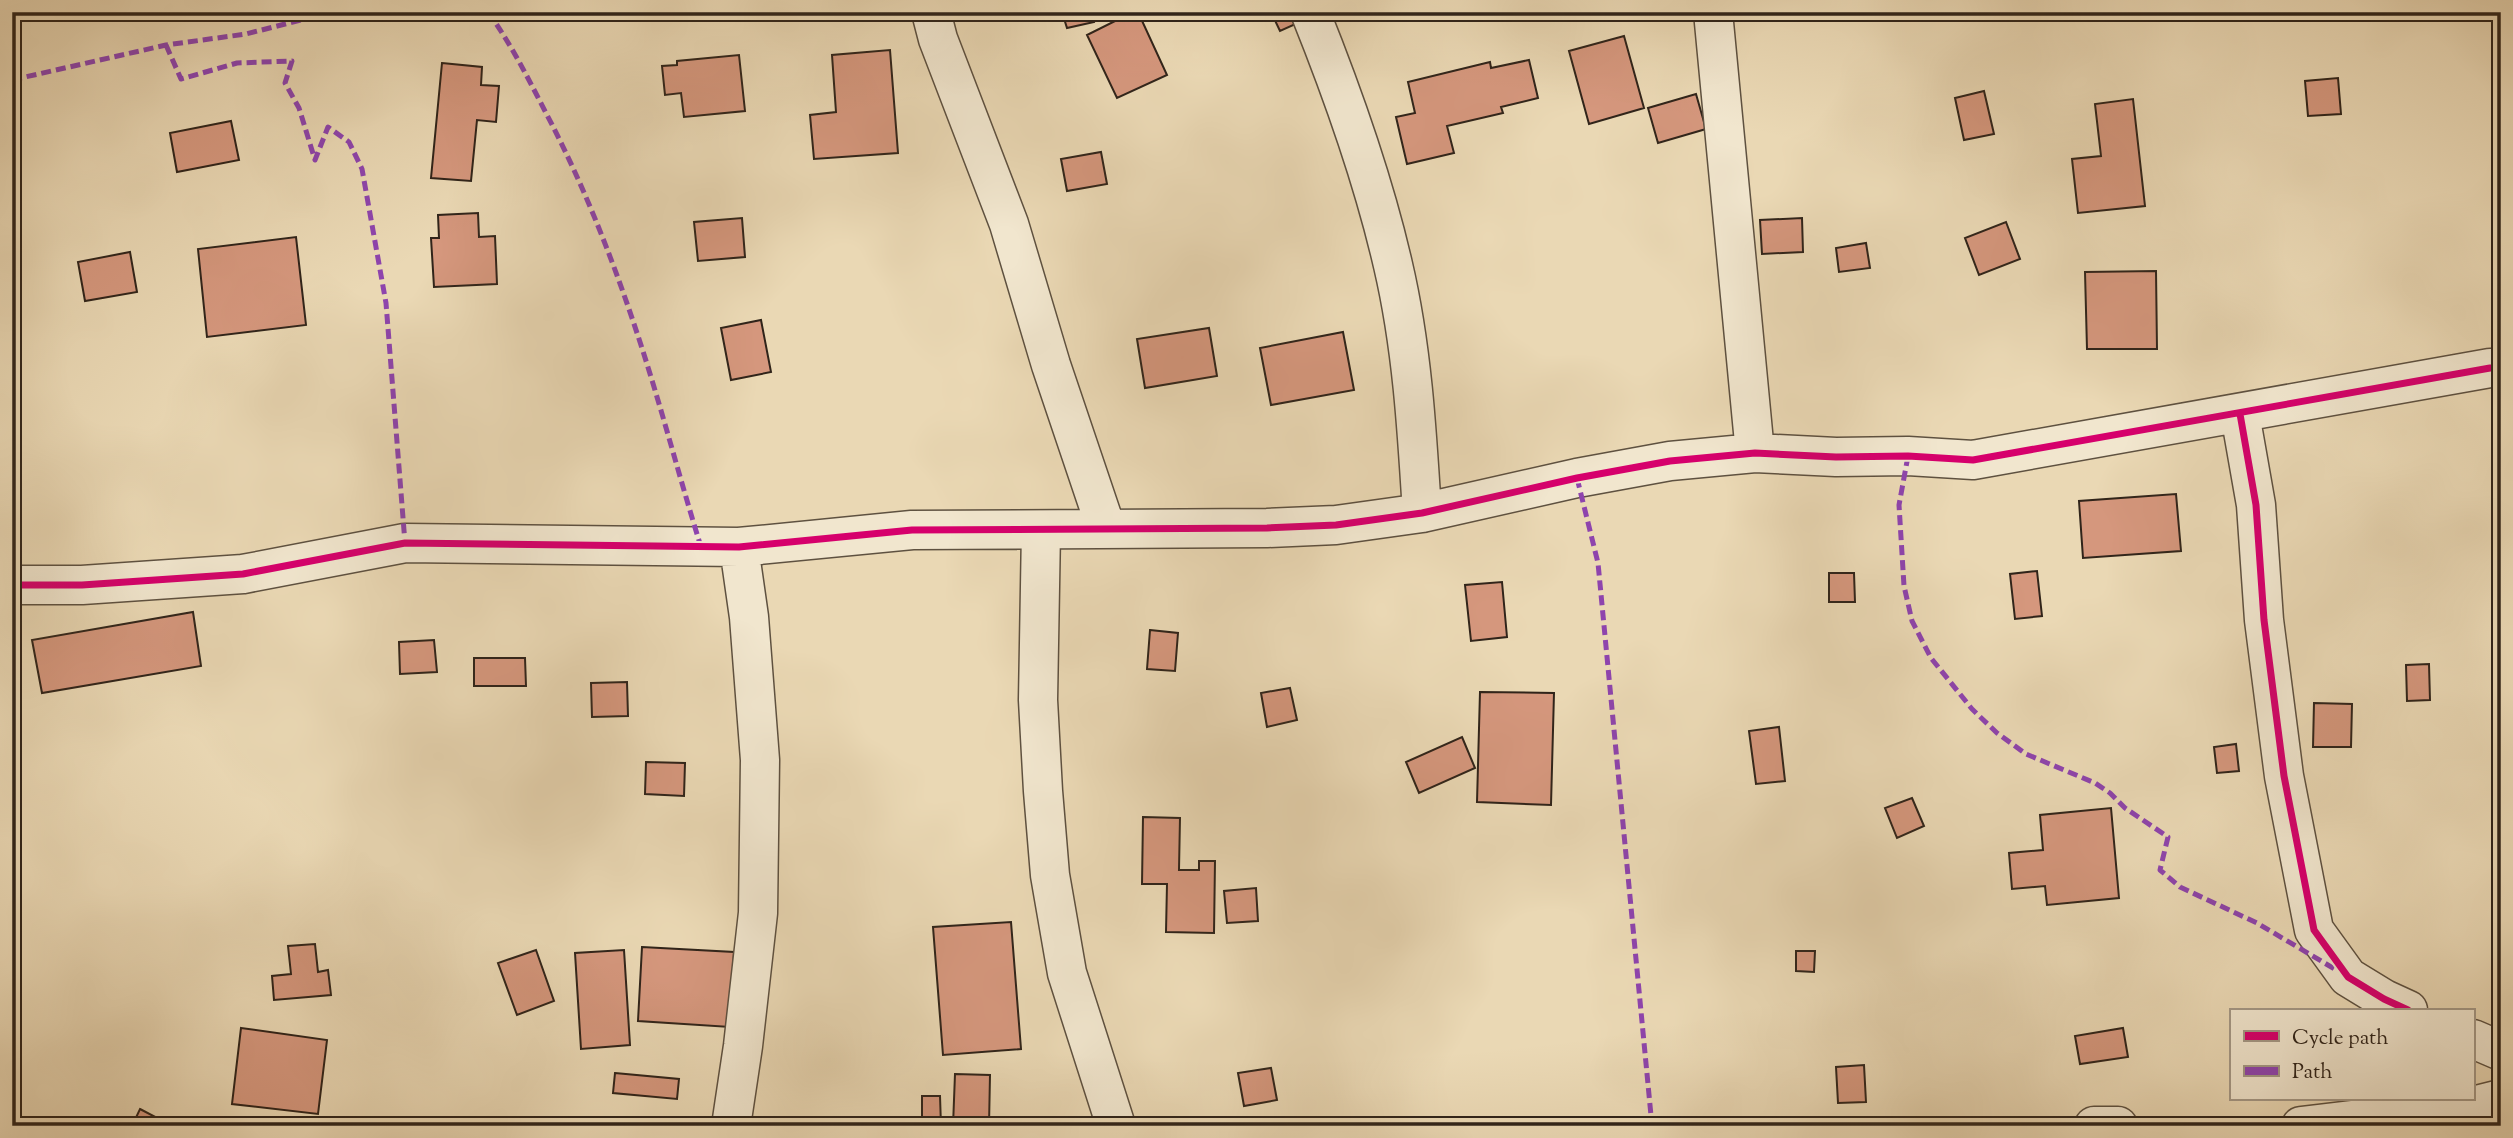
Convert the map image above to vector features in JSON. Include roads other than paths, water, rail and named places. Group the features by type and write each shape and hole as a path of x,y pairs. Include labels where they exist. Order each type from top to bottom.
{"street":[{"path":"931,12 938,39 1009,225 1051,365 1106,528"},
{"path":"1310,12 1344,98 1393,265 1415,394 1422,513"},
{"path":"1713,12 1755,453"},
{"path":"12,585 82,585 243,574 405,543 739,547 912,530 1322,526 1422,513 1577,478 1670,461 1755,453 1973,460 2160,425 2240,414 2344,392 2501,368"},
{"path":"2240,414 2256,505 2264,620 2284,776 2314,930 2348,977 2406,1009"},
{"path":"1041,530 1038,700 1051,875 1067,973 1116,1126"},
{"path":"731,1126 758,913 760,760 749,617 739,547"},
{"path":"2474,1039 2501,1051"},
{"path":"2301,1126 2477,1105 2501,1098"},
{"path":"2094,1126 2118,1126"}]}
